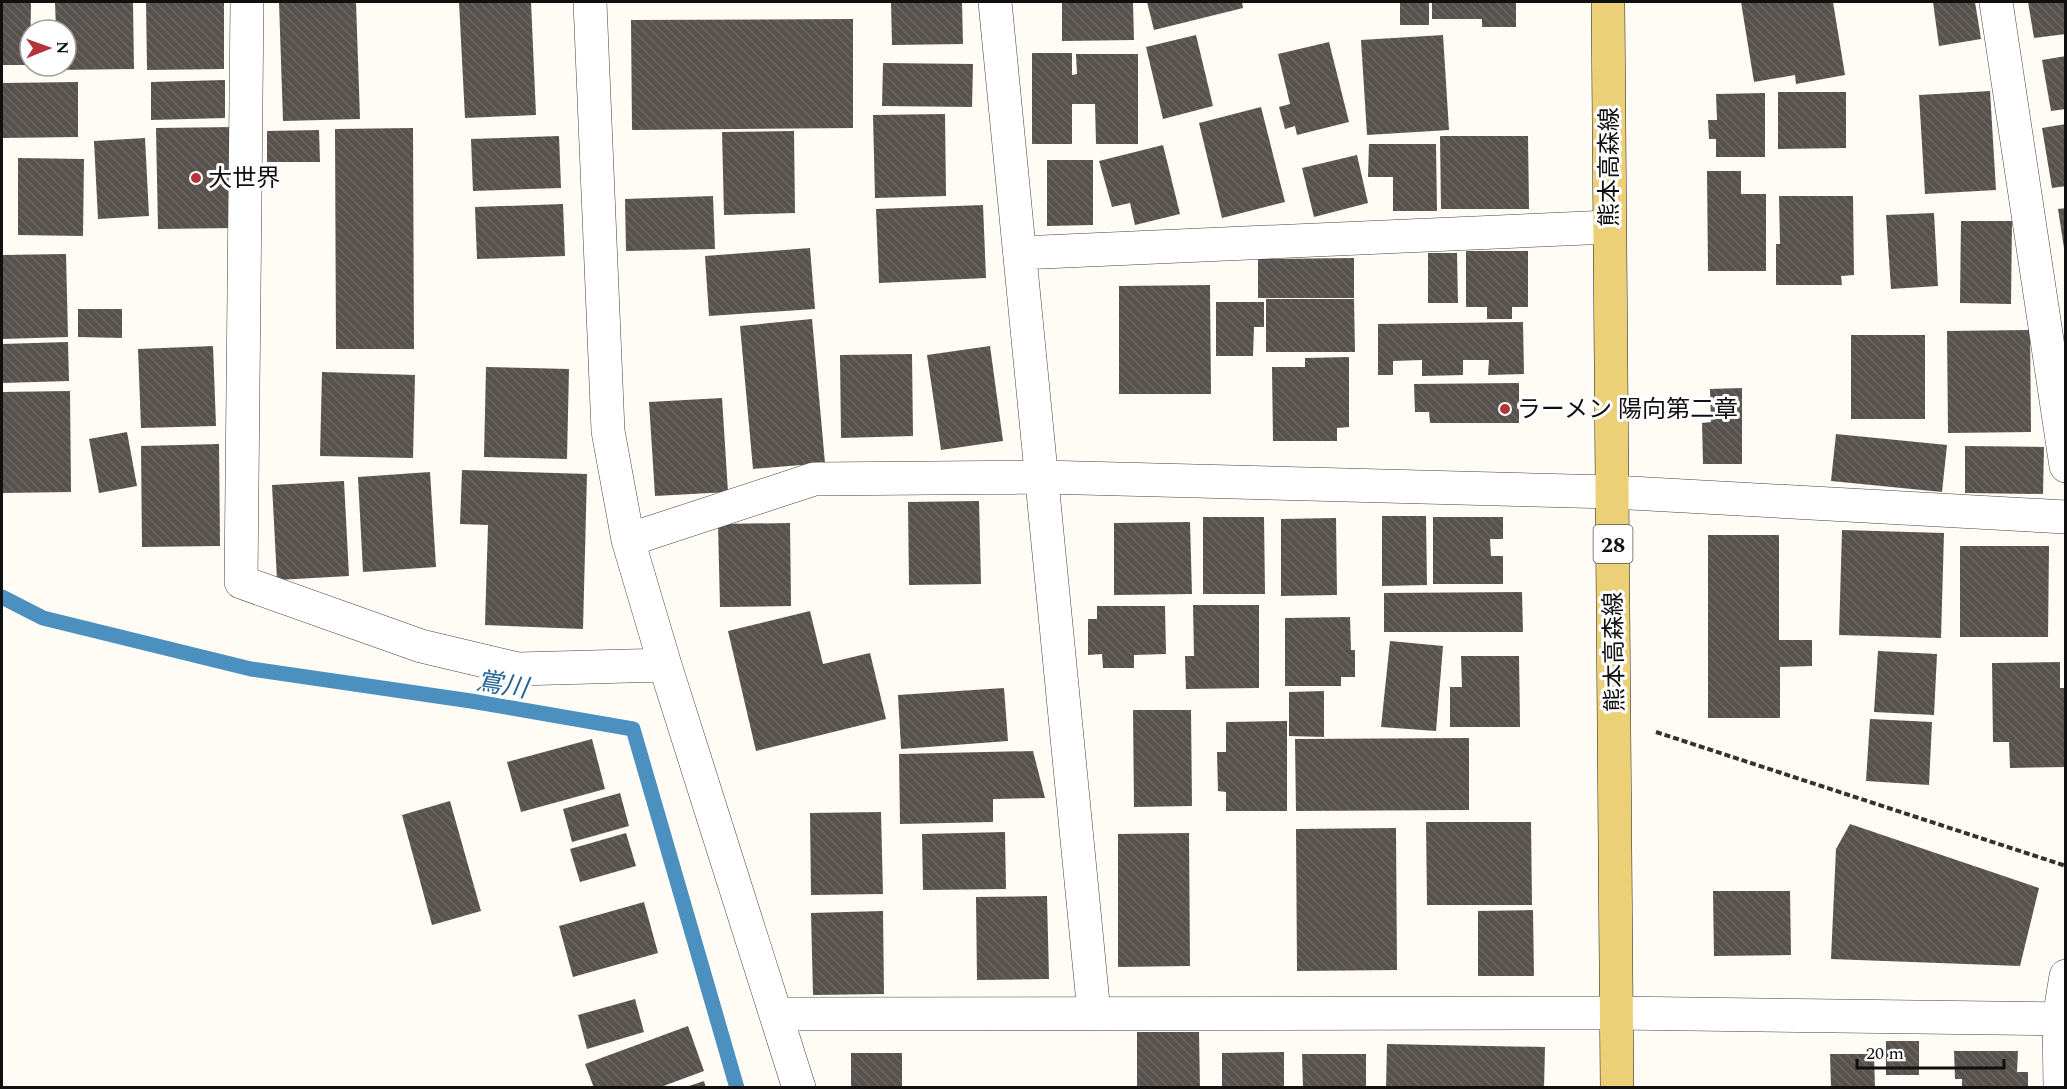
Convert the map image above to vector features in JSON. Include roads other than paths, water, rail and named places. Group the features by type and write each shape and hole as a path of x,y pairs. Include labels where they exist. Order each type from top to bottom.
{"main road":[{"name":"熊本高森線","path":"1608,2 1617,1088"}],"street":[{"path":"247,2 242,582 421,646 518,669 665,666"},
{"path":"590,2 608,431 628,540 665,666 799,1088"},
{"path":"995,2 1094,1013"},
{"path":"1996,2 2066,466"},
{"path":"1020,253 1610,227"},
{"path":"628,540 814,479 1041,477 1612,492 2066,517"},
{"path":"2060,1088 2066,976"},
{"path":"776,1014 1617,1013 2062,1019"}],"waterway":[{"name":"鴬川","path":"2,597 43,618 251,669 471,701 633,729 737,1088"}],"place":[{"name":"大世界","path":"196,178"},
{"name":"ラーメン 陽向第二章","path":"1505,409"}]}
